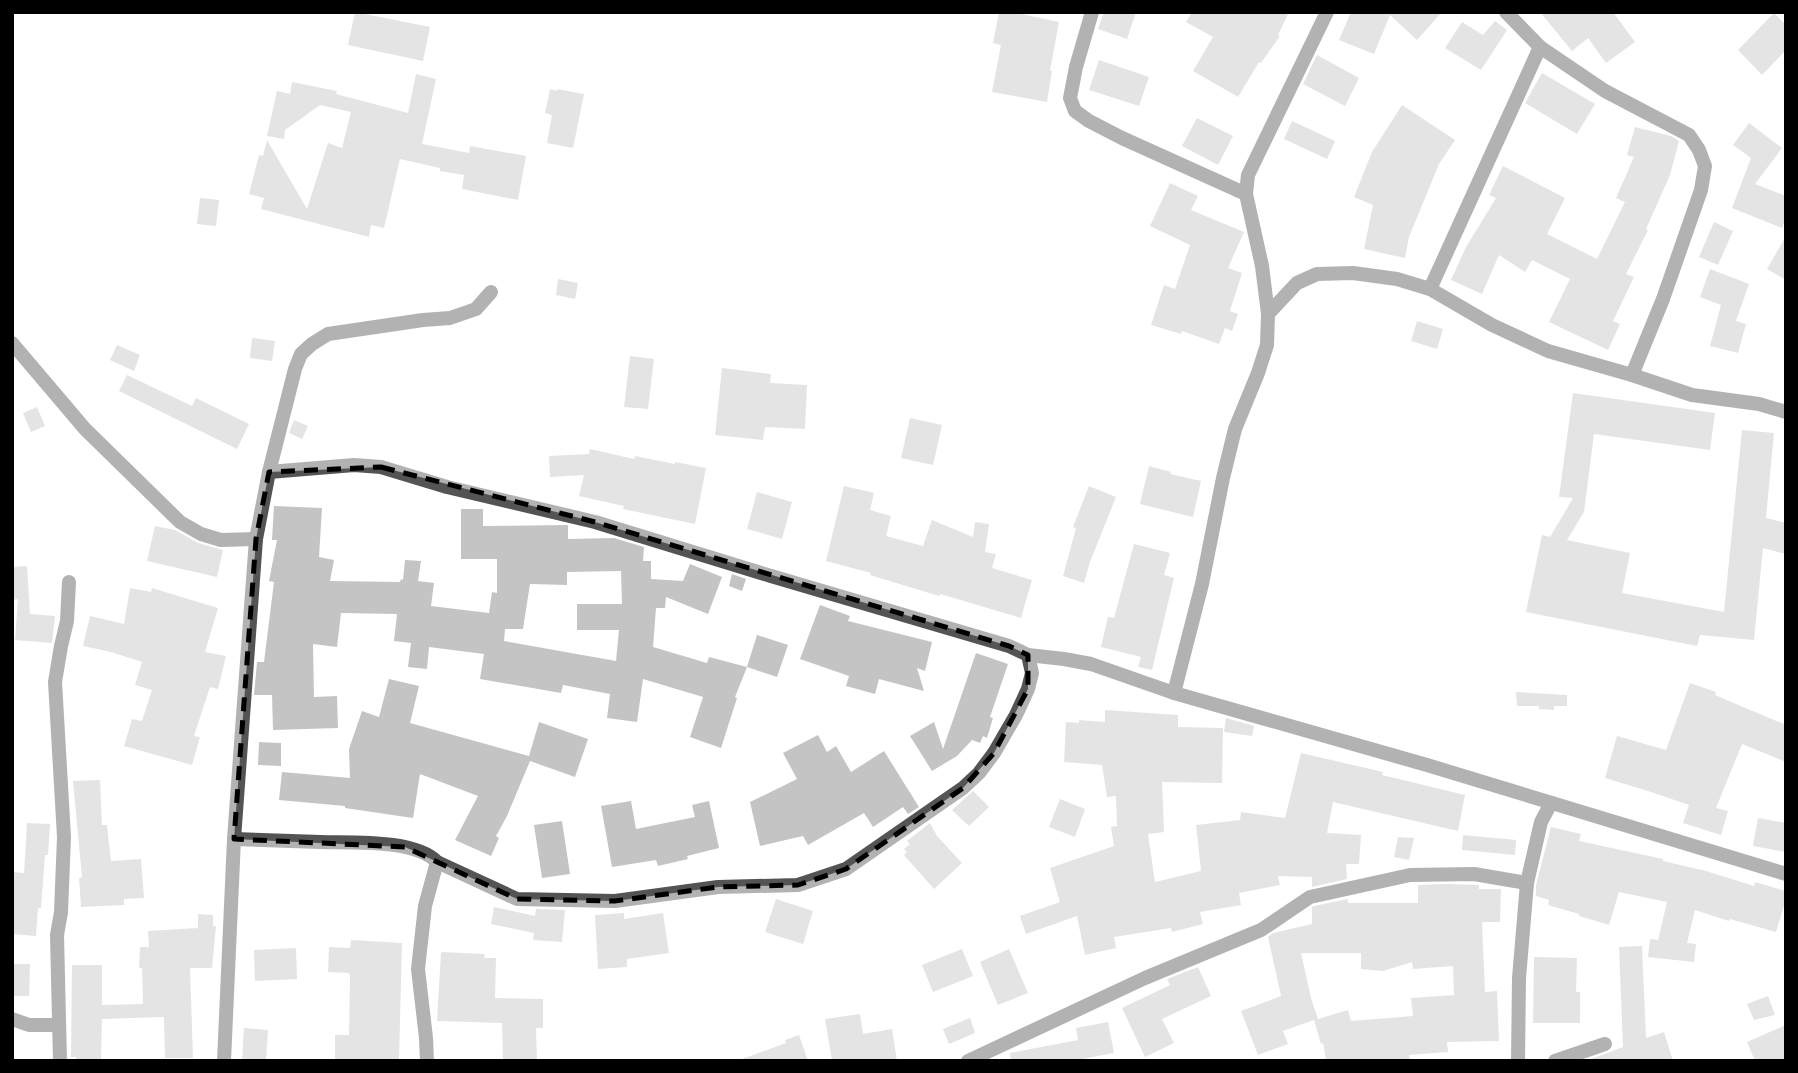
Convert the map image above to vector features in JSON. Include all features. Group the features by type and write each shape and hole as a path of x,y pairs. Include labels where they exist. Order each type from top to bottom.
{"street":[{"path":"1092,12 1070,98 1075,111 1122,138 1246,194"},
{"path":"1174,693 1202,584 1235,429 1267,345 1268,313 1262,266 1246,194 1248,175 1327,12"},
{"path":"1506,12 1540,47 1605,91 1689,135 1705,166 1701,190 1632,375"},
{"path":"1430,289 1540,47"},
{"path":"1268,313 1297,283 1317,274 1353,273 1397,279 1430,289 1492,324 1548,351 1692,395 1759,404 1786,412"},
{"path":"224,1061 234,839 256,539 269,472 295,369 301,355 328,334 450,318 476,309 491,292"},
{"path":"12,343 85,429 180,522 201,534 221,540 256,539"},
{"path":"269,472 354,464 381,467 447,487 595,522 1009,646 1028,655 1091,664 1174,693 1439,769 1786,874"},
{"path":"60,1061 57,935 61,912 64,837 55,682 67,621 69,582"},
{"path":"234,839 370,843 405,847 431,856 437,862 517,899 615,901 718,887 798,886 846,869 979,774 1016,715 1028,689 1032,673 1028,655"},
{"path":"1032,673 1063,659"},
{"path":"1518,1061 1518,978 1527,883 1551,803"},
{"path":"426,1061 418,969 425,906 437,862"},
{"path":"968,1061 1144,978 1261,930 1310,897 1410,875 1475,874 1527,883"},
{"path":"12,1019 29,1025 58,1025"},
{"path":"1555,1061 1605,1044"}],"highlighted area":[{"path":"381,467 595,522 1009,646 1028,655 1028,689 994,753 963,788 846,869 798,885 718,887 615,901 517,899 405,847 234,839 256,539 269,472"}],"building":[{"path":"355,12 430,27 423,61 348,45"},
{"path":"999,12 1013,12 1059,22 1047,102 992,92 1001,45 993,43"},
{"path":"1104,12 1136,12 1127,39 1098,29"},
{"path":"1192,12 1289,12 1278,35 1280,36 1261,63 1259,62 1238,97 1193,71 1213,37 1186,22"},
{"path":"1351,12 1442,12 1417,40 1390,15 1374,54 1339,40"},
{"path":"1540,12 1613,12 1635,42 1606,63 1588,38 1572,51"},
{"path":"1774,13 1786,25 1786,50 1762,75 1738,50"},
{"path":"1495,21 1507,30 1481,70 1445,48 1462,22 1483,35"},
{"path":"1317,55 1359,78 1345,106 1303,84"},
{"path":"1099,60 1149,77 1139,106 1089,90"},
{"path":"1542,73 1595,104 1577,134 1525,103"},
{"path":"416,74 436,79 422,144 469,153 470,146 526,156 518,200 462,189 464,175 400,159 384,228 371,225 369,237 261,209 264,198 249,194 259,155 263,156 267,140 307,209 328,143 342,148 351,112 320,105 285,130 284,139 267,136 277,91 290,94 292,82 337,91 336,94 408,113"},
{"path":"550,89 584,94 573,148 547,143 552,115 545,113"},
{"path":"1402,105 1455,140 1439,164 1409,237 1405,258 1364,249 1373,205 1354,197 1372,152"},
{"path":"1197,118 1233,136 1218,165 1182,146"},
{"path":"1292,121 1335,141 1327,159 1284,139"},
{"path":"1749,123 1782,148 1755,184 1786,196 1786,218 1782,228 1732,208 1751,158 1733,145"},
{"path":"1635,127 1671,136 1679,141 1670,175 1646,229 1648,230 1626,274 1634,277 1613,321 1620,324 1608,350 1549,322 1570,279 1532,260 1525,272 1499,255 1482,294 1451,280 1466,247 1496,198 1489,195 1503,166 1565,198 1547,234 1597,259 1625,202 1616,198 1634,157 1627,155"},
{"path":"1170,183 1198,196 1191,210 1244,232 1228,268 1242,273 1230,311 1238,314 1232,331 1225,328 1219,344 1182,331 1181,334 1151,325 1164,285 1175,289 1190,245 1150,226"},
{"path":"200,198 219,200 216,226 197,224"},
{"path":"1714,222 1733,231 1718,265 1699,257"},
{"path":"1786,236 1786,280 1767,269"},
{"path":"1710,269 1749,284 1736,321 1746,324 1738,353 1710,346 1721,305 1700,297"},
{"path":"558,279 578,283 575,299 556,295"},
{"path":"1417,321 1443,329 1437,349 1411,341"},
{"path":"252,338 275,341 272,361 250,358"},
{"path":"117,345 140,355 134,371 110,360"},
{"path":"630,356 654,359 648,409 624,407"},
{"path":"722,368 771,374 770,383 807,385 805,429 765,427 763,440 715,435"},
{"path":"127,375 192,406 196,398 249,424 237,449 119,391"},
{"path":"1573,393 1715,413 1710,450 1594,434 1584,512 1567,540 1630,553 1622,593 1724,612 1742,430 1774,433 1766,518 1786,523 1786,554 1763,548 1754,640 1700,635 1697,646 1526,612 1542,535 1550,537 1573,498 1559,497"},
{"path":"37,407 45,426 31,432 23,413"},
{"path":"910,418 942,425 933,465 901,458"},
{"path":"294,420 308,426 302,439 289,433"},
{"path":"590,449 634,459 635,456 706,468 695,524 623,509 624,506 579,496 584,475 550,477 549,456 589,454"},
{"path":"1149,466 1201,481 1193,517 1140,504"},
{"path":"844,486 874,493 870,510 891,516 886,536 923,546 932,520 973,537 975,522 989,524 985,552 996,554 992,568 1032,580 1021,618 826,561"},
{"path":"1089,486 1116,497 1084,583 1063,576 1076,528 1073,527"},
{"path":"757,492 792,502 782,539 747,529"},
{"path":"274,506 322,508 319,557 334,560 330,581 400,582 403,580 405,560 421,561 418,581 434,583 431,606 489,613 492,592 497,593 497,559 461,559 461,509 483,509 483,526 568,525 568,539 614,538 644,547 643,561 651,561 651,579 683,581 690,564 722,577 708,614 666,597 665,608 656,608 653,647 707,663 709,657 747,667 735,697 737,698 721,748 690,737 703,697 643,679 637,722 607,718 610,694 563,685 561,693 480,679 484,654 429,647 427,669 408,667 411,643 394,641 397,614 341,613 337,647 313,644 314,697 337,696 338,728 273,730 272,695 254,695 257,662 264,662 274,582 269,581 277,540 272,540","holes":["621,571 622,604 577,604 577,630 619,630 616,661 504,641 505,629 523,629 530,584 567,585 567,572"]},
{"path":"155,526 175,530 198,543 223,550 217,577 147,561"},
{"path":"1134,544 1170,553 1164,575 1174,578 1152,670 1138,667 1141,657 1101,647 1108,617 1114,618"},
{"path":"27,566 30,614 55,616 52,643 15,640 18,599 12,600 12,567"},
{"path":"732,574 746,579 742,591 729,586"},
{"path":"130,588 151,592 152,588 218,608 205,652 226,656 218,689 210,687 194,736 200,737 192,765 124,746 132,719 142,721 152,690 135,685 142,662 83,646 90,616 124,624"},
{"path":"820,605 850,616 848,621 932,642 925,671 917,668 924,691 879,679 875,694 846,686 849,676 800,659"},
{"path":"757,635 788,645 777,677 747,667"},
{"path":"976,653 1008,664 990,717 993,718 987,738 983,736 980,743 972,740 957,756 932,771 910,736 934,722 943,749"},
{"path":"389,679 419,686 410,723 529,756 539,722 588,739 575,777 530,761 496,836 499,838 491,856 455,840 478,796 420,774 413,818 345,806 279,800 282,772 350,778 349,749 362,711 379,717"},
{"path":"1690,683 1716,692 1715,695 1786,725 1786,762 1742,744 1716,808 1728,811 1721,835 1683,823 1689,805 1605,778 1617,736 1666,750"},
{"path":"1516,692 1567,695 1567,706 1554,706 1554,710 1539,709 1539,706 1517,706"},
{"path":"1105,710 1178,715 1178,727 1223,728 1222,783 1162,782 1164,832 1148,834 1155,882 1201,871 1196,825 1240,820 1241,812 1285,818 1301,753 1465,795 1458,831 1333,802 1327,833 1361,835 1359,864 1346,864 1347,879 1312,887 1312,877 1278,876 1280,885 1239,893 1241,905 1200,912 1203,924 1172,932 1171,928 1114,937 1116,948 1085,955 1077,916 1026,934 1020,916 1060,902 1050,868 1114,846 1111,827 1117,826 1116,796 1107,797 1102,765 1064,762 1066,722 1105,722"},
{"path":"1226,718 1254,726 1252,736 1224,732"},
{"path":"818,735 827,752 836,746 851,772 884,751 919,807 908,814 903,807 873,827 864,813 808,845 803,836 760,846 750,802 797,779 783,753"},
{"path":"259,742 281,743 281,766 258,765"},
{"path":"100,780 102,825 107,825 111,861 141,859 144,898 124,899 124,905 81,907 79,878 82,877 73,781"},
{"path":"973,791 989,807 969,826 952,810"},
{"path":"1060,799 1085,809 1075,837 1049,827"},
{"path":"631,801 636,829 695,817 692,805 709,801 719,848 658,866 656,860 612,867 601,806"},
{"path":"1758,818 1786,823 1786,852 1753,846"},
{"path":"562,821 570,874 542,878 534,825"},
{"path":"27,823 50,824 36,936 12,934 12,872 24,873"},
{"path":"930,823 937,836 962,863 934,889 904,855 907,852 904,849 910,844 907,841"},
{"path":"1551,827 1581,834 1579,841 1663,859 1754,886 1755,882 1786,891 1776,932 1695,910 1687,943 1696,944 1694,962 1648,957 1650,939 1658,940 1667,902 1619,892 1609,925 1548,905 1549,900 1536,896 1536,885"},
{"path":"1463,835 1516,840 1515,855 1462,850"},
{"path":"1398,837 1414,838 1409,860 1394,857"},
{"path":"1418,885 1479,885 1479,889 1501,889 1500,922 1482,922 1485,992 1497,991 1499,1041 1447,1042 1448,1052 1409,1055 1410,1059 1326,1061 1323,1043 1321,1044 1314,1020 1283,1031 1288,1044 1258,1055 1241,1011 1281,996 1268,937 1273,933 1312,924 1314,906 1348,899 1348,903 1418,903","holes":["1301,953 1361,953 1361,969 1383,971 1412,962 1413,969 1453,966 1454,995 1411,998 1413,1016 1351,1021 1348,1010 1318,1019"]},
{"path":"776,899 813,911 803,944 765,932"},
{"path":"494,907 535,916 536,909 565,910 562,942 533,940 534,933 491,924"},
{"path":"624,913 624,919 663,913 669,953 627,959 627,967 598,969 595,915"},
{"path":"198,914 213,915 213,926 216,926 212,968 190,968 193,1058 165,1058 164,1017 102,1019 101,1061 76,1061 76,1057 71,1057 72,965 102,965 102,1005 143,1004 142,968 139,968 140,947 149,947 148,931 198,928"},
{"path":"351,940 402,943 399,1061 335,1061 335,1035 349,1035 350,976 349,973 328,972 329,947 350,948"},
{"path":"1642,946 1646,1038 1664,1032 1673,1061 1591,1061 1623,1047 1619,947"},
{"path":"296,948 297,979 255,981 254,950"},
{"path":"962,949 973,976 933,992 922,965"},
{"path":"1009,949 1028,993 998,1005 980,962"},
{"path":"441,952 485,954 484,958 496,958 495,998 543,999 543,1028 536,1028 537,1061 503,1061 502,1023 437,1021"},
{"path":"1534,957 1577,958 1576,992 1580,992 1580,1023 1533,1023"},
{"path":"12,964 30,964 29,996 12,996"},
{"path":"1198,967 1211,996 1162,1019 1174,1043 1145,1057 1122,1008 1170,985 1167,979"},
{"path":"1768,996 1775,1015 1754,1020 1747,1004"},
{"path":"860,1014 863,1034 892,1029 897,1061 832,1061 825,1019"},
{"path":"970,1018 975,1033 949,1044 943,1029"},
{"path":"1108,1022 1114,1053 1072,1061 1011,1061 1010,1053 1078,1040 1076,1028"},
{"path":"1786,1025 1786,1061 1755,1061 1747,1042"},
{"path":"244,1028 268,1030 266,1061 242,1061"},
{"path":"799,1035 808,1061 742,1059 786,1043 785,1040"}]}
